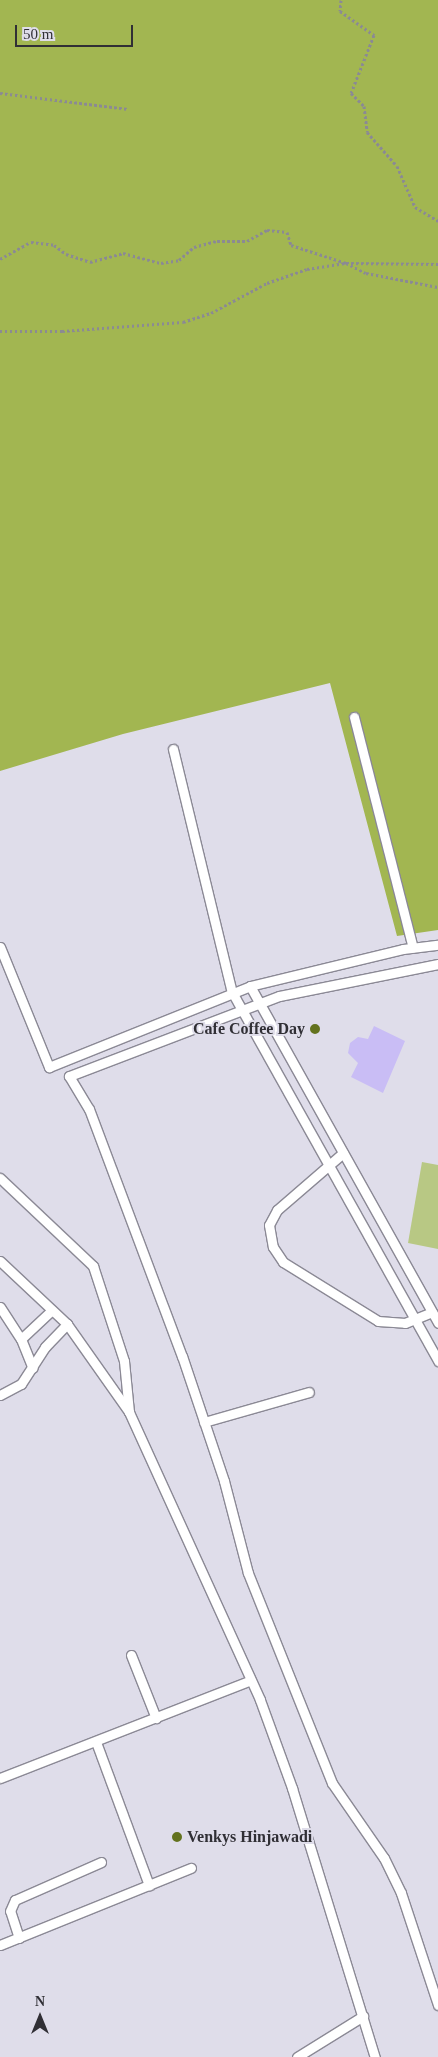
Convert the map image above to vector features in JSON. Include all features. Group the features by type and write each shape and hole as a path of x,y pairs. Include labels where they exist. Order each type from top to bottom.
{"lane":[{"path":"354,717 413,948"},
{"path":"173,749 232,992 438,1361"},
{"path":"0,947 49,1067 250,986 413,948 438,945"},
{"path":"438,964 407,968 241,1008 69,1076 88,1109 204,1422 224,1482 248,1573 312,1735 332,1783 384,1858 401,1893 438,2005"},
{"path":"250,986 438,1323"},
{"path":"343,1153 328,1164 270,1219 268,1232 272,1247 283,1262 378,1321 405,1323 432,1312"},
{"path":"0,1178 93,1266 124,1361 129,1412"},
{"path":"0,1261 67,1324 129,1412 251,1680 292,1788 376,2057"},
{"path":"0,1308 21,1339 33,1368"},
{"path":"21,1339 52,1310"},
{"path":"0,1395 21,1384 45,1347 67,1324"},
{"path":"204,1422 309,1392"},
{"path":"131,1655 156,1718"},
{"path":"0,1778 251,1680"},
{"path":"96,1742 149,1884"},
{"path":"19,1938 10,1911 15,1900 101,1862"},
{"path":"0,1945 191,1868"},
{"path":"297,2057 363,2016"}],"path":[{"path":"341,0 340,11 374,35 351,93 364,106 367,132 397,166 415,207 438,221"},
{"path":"0,93 128,109"},
{"path":"0,258 32,242 54,245 66,254 90,262 123,253 160,262 179,260 194,247 217,241 247,241 267,230 287,232 291,245 346,263 366,274 438,287"},
{"path":"0,330 62,331 183,322 212,313 275,280 306,269 346,263 438,264"}],"green space":[{"path":"0,0 438,0 438,930 397,936 330,683 123,734 0,771"},
{"path":"422,1162 438,1165 438,1249 408,1243"}],"shaded area":[{"path":"374,1026 405,1041 383,1093 351,1077 358,1063 348,1053 350,1043 358,1037 368,1039"}],"place":[{"name":"Cafe Coffee Day","path":"315,1029"},
{"name":"Venkys Hinjawadi","path":"177,1837"}]}
